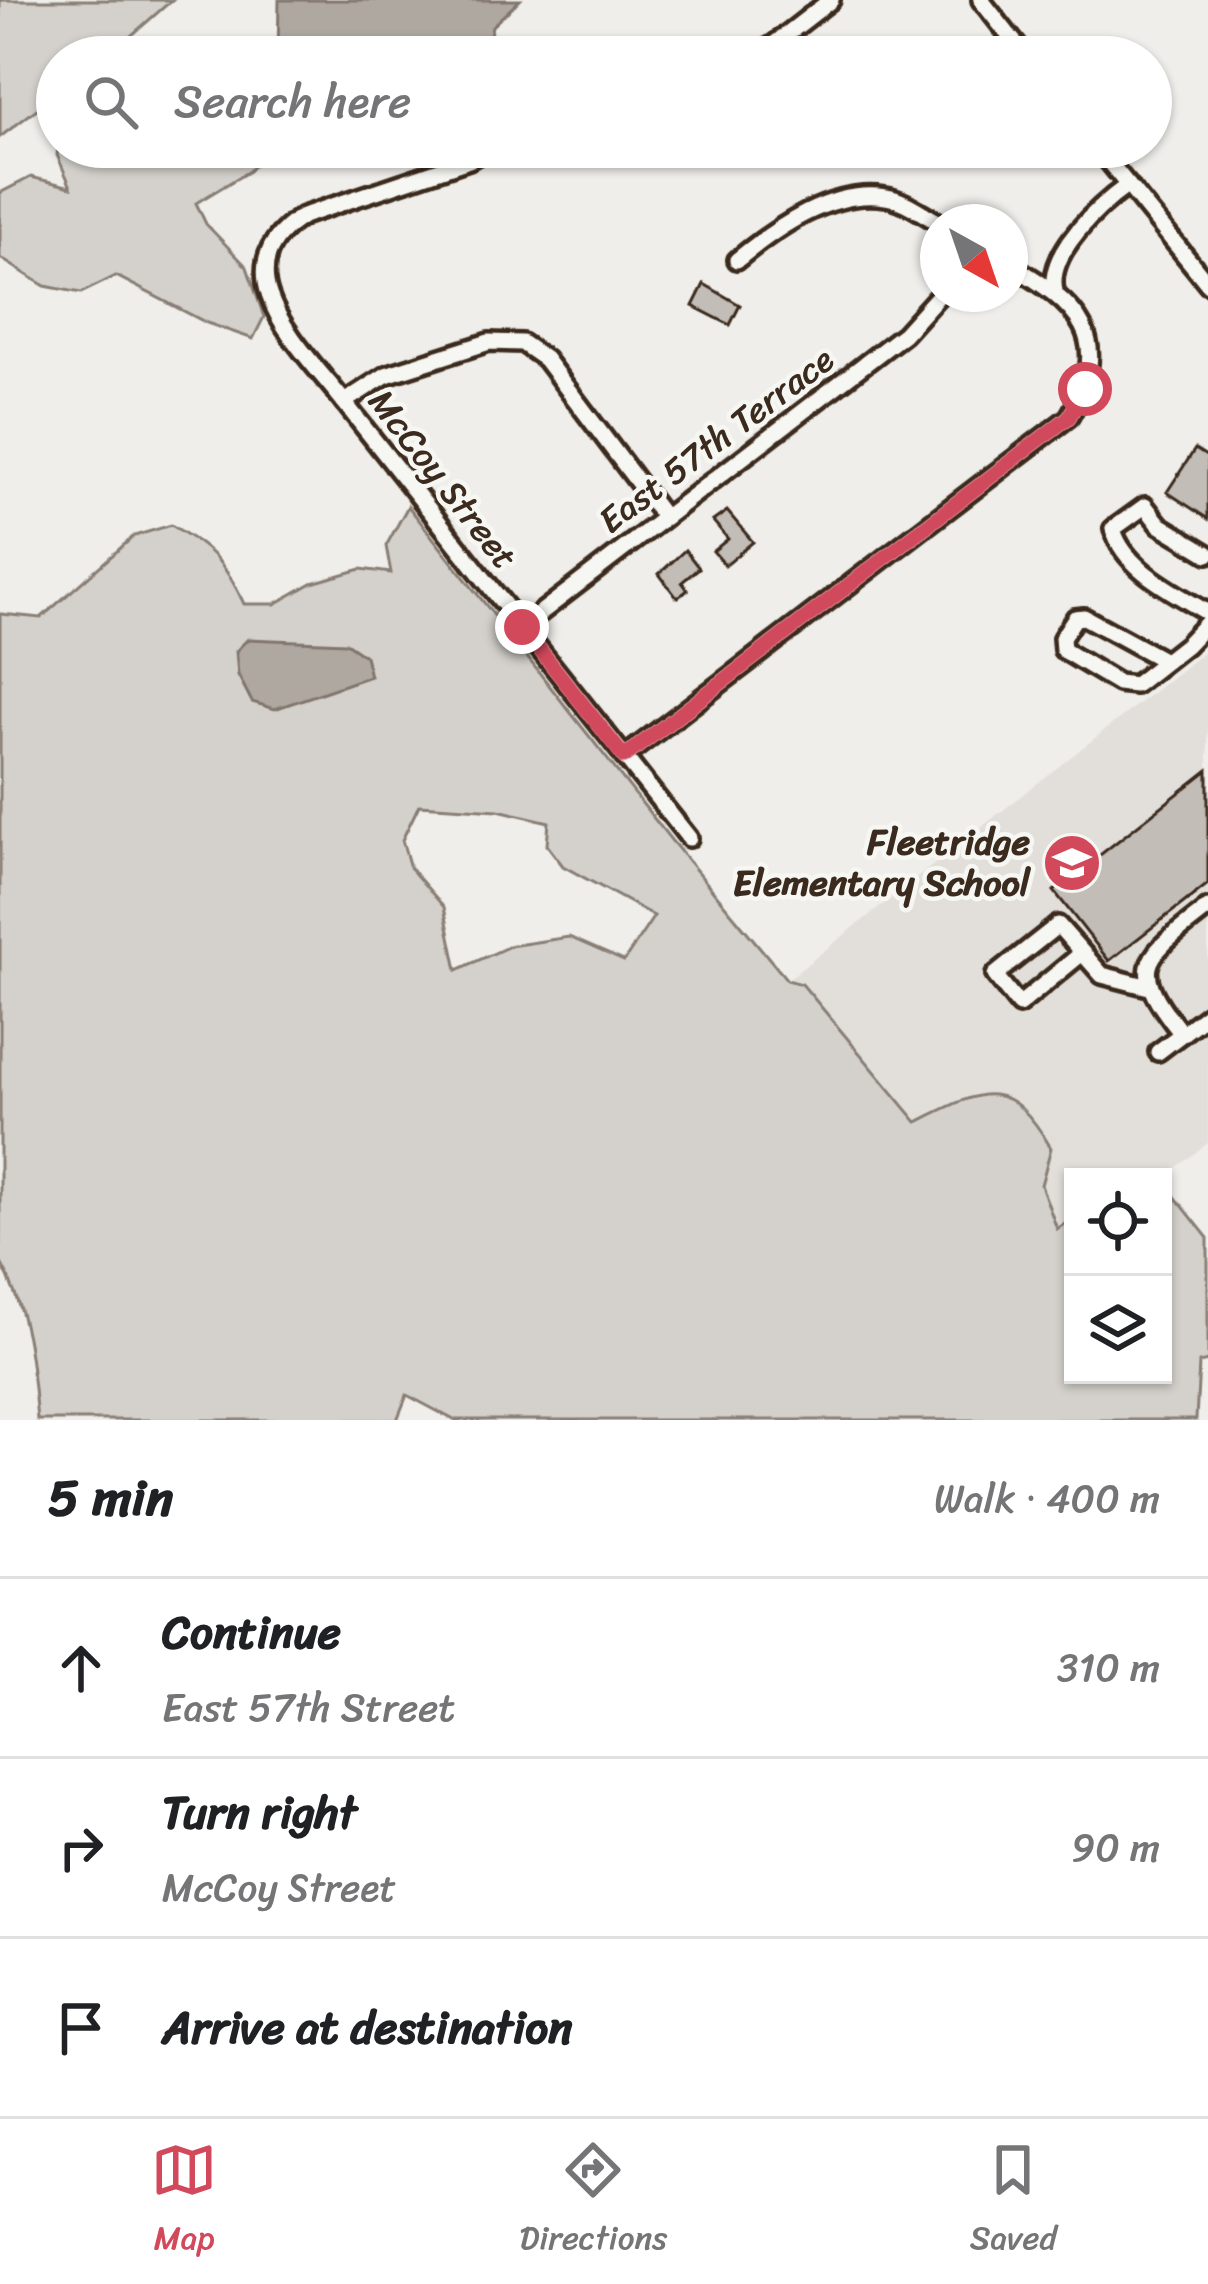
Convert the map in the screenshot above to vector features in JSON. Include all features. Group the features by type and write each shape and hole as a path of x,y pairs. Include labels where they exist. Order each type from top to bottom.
{"street":[{"path":"780,36 831,0"},
{"path":"981,0 1009,36"},
{"name":"McCoy Street","path":"446,168 304,217 275,239 266,260 267,294 273,309 344,403 688,838"},
{"path":"1114,168 1208,284"},
{"path":"1055,290 1052,282 1074,235 1100,205 1128,185"},
{"path":"737,260 800,217 863,196 904,202 920,211"},
{"path":"624,757 1069,417 1085,389 1086,335 1069,303 1028,274"},
{"name":"East 57th Terrace","path":"522,627 904,334 924,312"},
{"path":"344,403 386,375 489,342 523,344 545,359 664,517"},
{"path":"1163,660 1084,617 1075,618 1062,638 1063,650 1118,683 1135,686 1186,645 1208,617 1156,581 1117,544 1113,529 1145,506 1160,525 1208,554"},
{"path":"1181,1034 1149,987 1147,965 1157,948 1208,908"},
{"path":"1081,954 1019,1005 995,975 1058,925 1102,975 1149,987"},
{"path":"1158,1052 1208,1014"}],"shaded area":[{"path":"0,0 172,0 131,36 36,36 36,110 0,137"},
{"path":"279,0 520,0 492,26 490,36 278,36"},
{"path":"63,168 252,168 196,203 206,224 247,267 264,317 253,339 207,323 116,276 81,293 45,286 0,258 0,193 31,177 71,187"},
{"path":"408,506 671,840 787,980 802,984 917,1122 960,1102 993,1095 1021,1108 1036,1124 1051,1148 1041,1185 1057,1229 1064,1224 1064,1384 1172,1384 1172,1193 1208,1238 1208,1361 1199,1363 1196,1420 454,1420 407,1395 397,1420 37,1420 23,1319 0,1261 0,614 41,618 134,536 171,525 215,557 244,604 275,604 312,583 361,569 391,573 386,546","holes":["419,805 498,810 549,822 547,845 563,866 654,916 624,961 569,937 510,946 457,970 444,907 410,868 402,840"]},
{"path":"248,639 346,643 365,656 370,676 275,709 252,702 238,675 236,651"},
{"name":"Fleetridge Elementary School","path":"1208,649 1208,1143 1172,1171 1064,1168 1064,1252 1026,1280 787,980"}],"building":[{"path":"704,284 740,305 730,325 693,306"},
{"path":"1195,449 1208,457 1208,519 1167,492"},
{"path":"727,511 753,542 725,565 713,551 728,539 713,521"},
{"path":"685,550 699,568 682,582 688,590 677,598 659,574"},
{"path":"1208,770 1208,884 1109,961 1054,891"}],"place":[{"name":"Fleetridge Elementary School","path":"1072,863"}],"route":[{"path":"522,627 624,757 1069,417 1085,389"}]}
